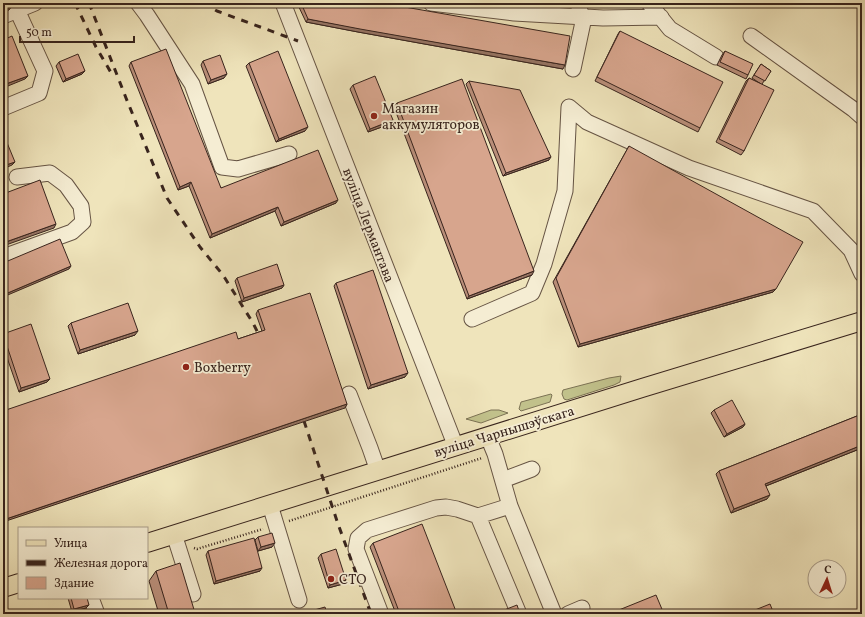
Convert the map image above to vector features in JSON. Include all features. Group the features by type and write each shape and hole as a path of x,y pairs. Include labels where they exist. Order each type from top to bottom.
{"main road":[{"name":"вуліца Чарнышэўскага","path":"148,543 177,541 270,505 642,388 862,321"},
{"path":"3,588 18,583"}],"street":[{"path":"3,16 35,3"},
{"path":"138,3 192,84 222,167 238,169 289,154"},
{"name":"вуліца Лермантава","path":"283,3 456,447"},
{"path":"431,3 514,14 580,10 603,18 661,17"},
{"path":"649,3 670,29 716,57"},
{"path":"3,108 38,93 45,71 17,10"},
{"path":"573,69 583,22 580,10"},
{"path":"751,36 862,117"},
{"path":"472,319 532,294 544,264 565,191 569,106 587,122 688,168 813,211 851,250 862,274"},
{"path":"3,257 72,232 83,222 81,206 66,185 50,173 17,177"},
{"path":"349,394 378,471"},
{"path":"488,437 495,454 510,506 554,614"},
{"path":"503,480 532,469"},
{"path":"270,505 299,600"},
{"path":"381,614 356,549 358,538 367,530 436,508 446,507 457,509 478,516 510,506"},
{"path":"478,516 519,614"},
{"path":"177,541 193,594"},
{"path":"91,599 97,614"},
{"path":"568,614 582,608"}],"path":[{"path":"177,541 197,549 495,454"}],"green space":[{"path":"621,376 620,382 614,385 567,400 564,399 562,394 563,390"},
{"path":"551,394 550,402 521,411 519,409 521,402"},
{"path":"491,410 499,410 508,413 481,423 466,419"}],"building":[{"path":"3,3 11,3 12,6 3,9"},
{"path":"301,3 382,3 570,36 565,65 308,19"},
{"path":"620,31 723,82 700,128 597,77"},
{"path":"12,36 28,76 3,85 3,40"},
{"path":"166,49 221,188 318,150 338,200 284,222 278,207 212,234 191,182 180,187 131,62"},
{"path":"278,51 308,127 279,139 249,63"},
{"path":"725,51 753,64 748,75 720,62"},
{"path":"78,54 85,71 66,79 59,62"},
{"path":"220,55 227,74 211,80 203,61"},
{"path":"761,64 771,71 765,81 754,75"},
{"path":"375,76 393,120 370,129 353,85"},
{"path":"749,78 774,90 744,151 719,139"},
{"path":"462,79 534,271 469,296 397,103"},
{"path":"469,81 520,90 551,157 506,173"},
{"path":"3,133 15,162 3,166"},
{"path":"629,146 803,242 776,289 580,344 556,278"},
{"path":"40,180 56,224 3,243 3,194"},
{"path":"60,239 71,266 3,295 3,263"},
{"path":"277,264 284,285 244,298 237,278"},
{"path":"373,270 408,373 371,385 336,283"},
{"path":"310,293 347,404 3,520 3,411 236,332 238,339 265,330 258,310"},
{"path":"128,303 138,331 80,350 71,323"},
{"path":"31,324 50,379 21,388 3,334"},
{"path":"732,400 745,424 727,434 714,410"},
{"path":"862,414 862,445 765,484 770,495 734,509 719,471"},
{"path":"422,524 457,614 400,614 373,543"},
{"path":"272,533 275,543 261,547 258,537"},
{"path":"254,538 262,568 216,581 208,551"},
{"path":"336,549 346,580 330,585 321,554"},
{"path":"180,563 195,613 193,614 169,614 156,571"},
{"path":"656,595 664,614 609,614"},
{"path":"71,599 87,599 89,605 74,609"},
{"path":"770,604 774,614 745,614"},
{"path":"517,605 520,614 494,614"},
{"path":"325,607 327,614 300,614"}],"railway":[{"path":"75,3 96,47 113,76"},
{"path":"89,3 167,198 200,247 223,275 259,335"},
{"path":"203,3 217,11 298,41"},
{"path":"304,421 338,524 371,614"}],"place":[{"name":"Магазин аккумуляторов","path":"374,116"},
{"name":"Boxberry","path":"186,367"},
{"name":"СТО","path":"331,579"}]}
